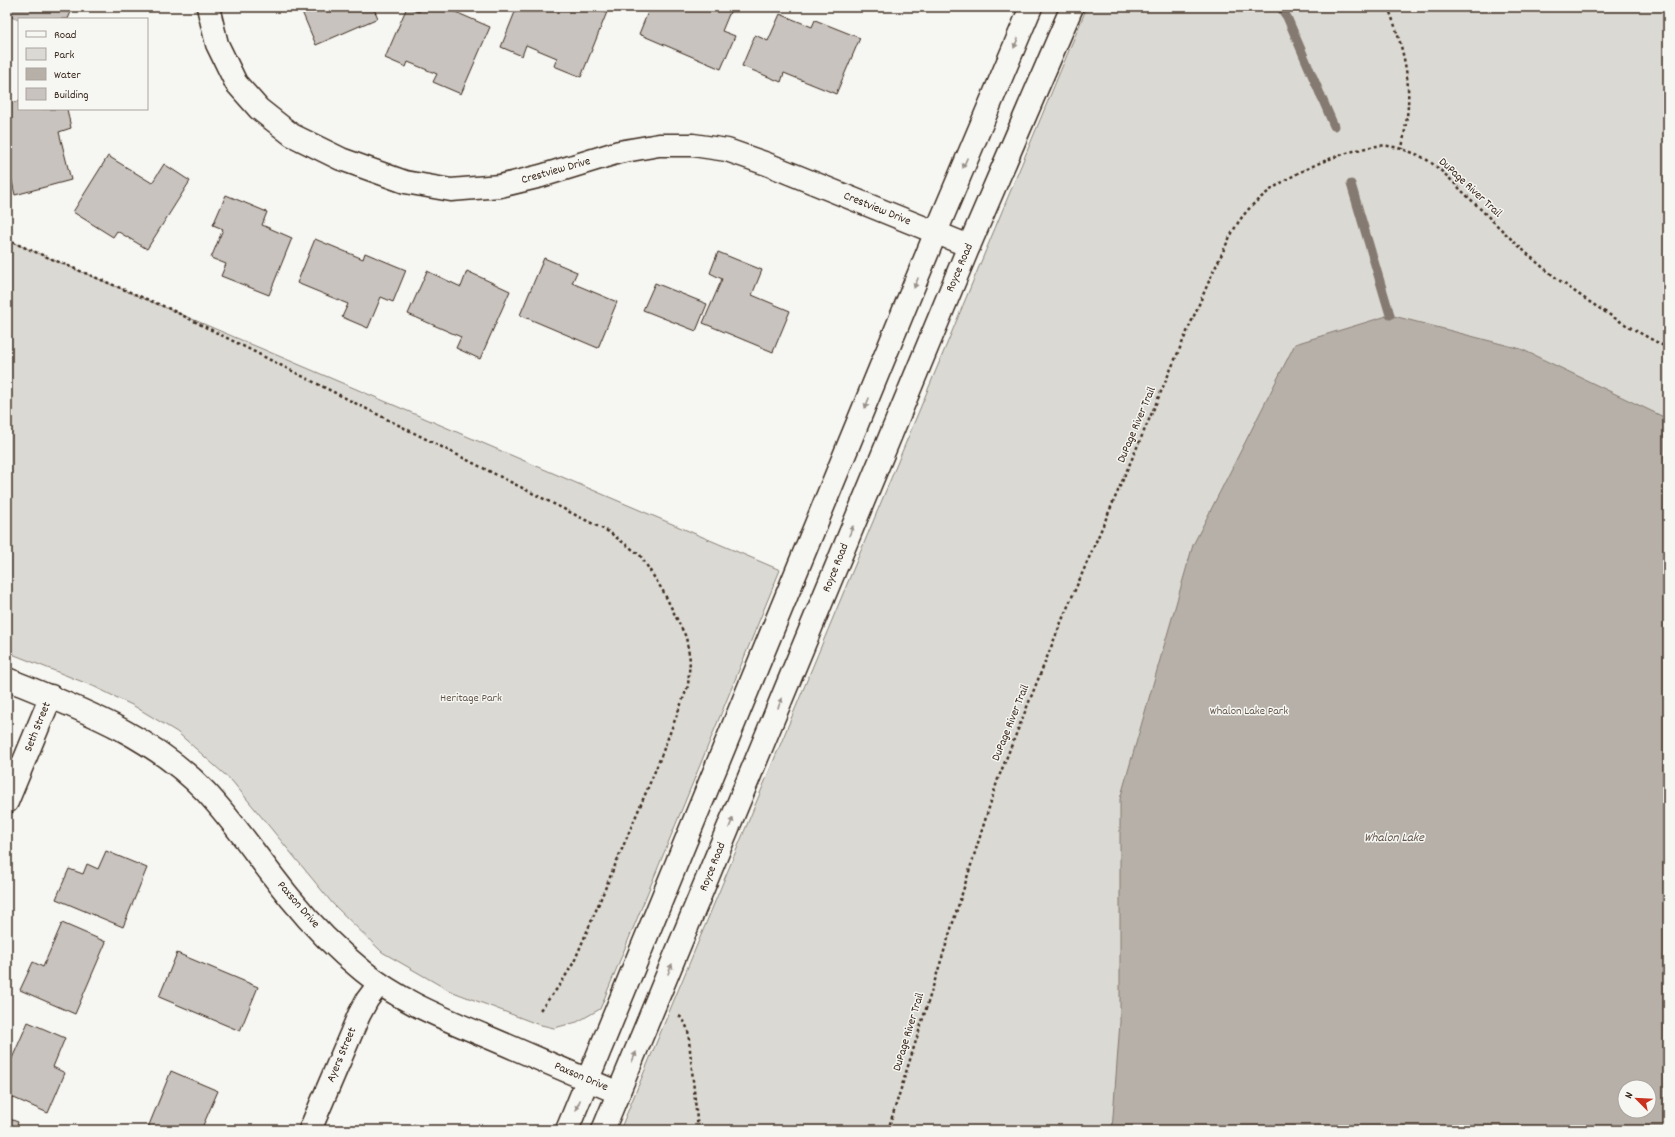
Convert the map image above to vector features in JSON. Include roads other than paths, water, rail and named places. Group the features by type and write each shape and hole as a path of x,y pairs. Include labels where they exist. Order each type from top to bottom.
{"street":[{"name":"Crestview Drive","path":"208,7 218,44 236,83 259,109 292,135 341,159 405,182 451,190 500,186 541,176 619,152 659,145 692,145 727,150 768,164 969,246"},
{"path":"567,1130 936,232 1031,7"},
{"name":"Royce Road","path":"603,1130 969,246 1072,7"},
{"name":"Paxson Drive","path":"7,679 101,719 143,741 175,764 205,792 229,819 292,900 315,926 361,970 379,984 420,1008 619,1093"},
{"name":"Seth Street","path":"7,802 50,696"},
{"name":"Ayers Street","path":"310,1130 359,1015 367,1000 379,984"}],"water":[{"name":"Whalon Lake","path":"1390,315 1521,349 1668,419 1668,1130 1112,1130 1120,1022 1120,799 1193,545 1295,344"}],"waterway":[{"path":"1280,7 1287,17 1334,126"},
{"path":"1351,184 1390,315"}],"park label":[{"name":"Heritage Park","path":"471,698"},
{"name":"Whalon Lake Park","path":"1249,711"}]}
